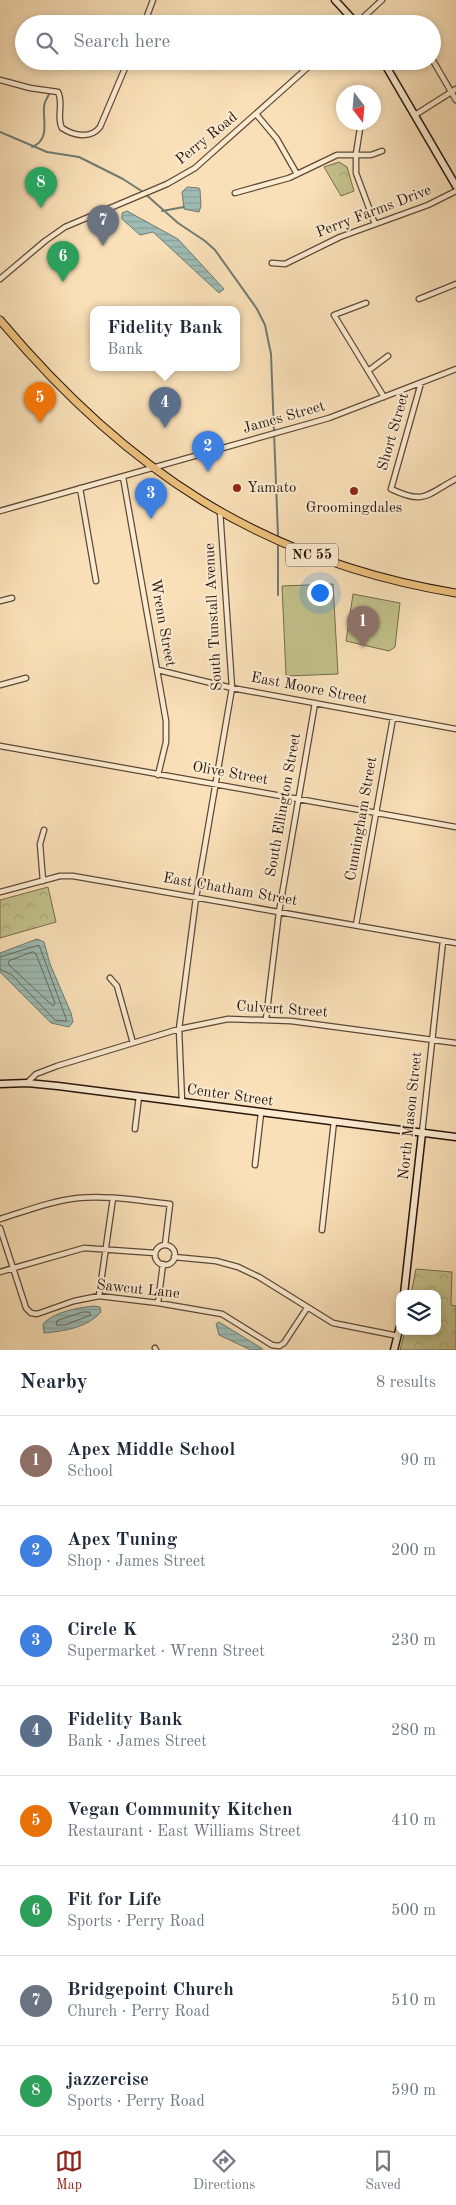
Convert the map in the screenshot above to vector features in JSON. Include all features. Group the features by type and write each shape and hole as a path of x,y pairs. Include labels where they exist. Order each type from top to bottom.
{"main road":[{"path":"335,0 348,15"},
{"path":"388,70 456,186"},
{"name":"NC 55","path":"0,320 77,404 115,439 154,469 220,512 280,542 343,566 397,581 456,593"},
{"name":"Center Street","path":"0,1084 28,1083 139,1096 456,1138"},
{"name":"North Mason Street","path":"404,1290 422,1133"},
{"path":"394,1350 398,1336"}],"street":[{"path":"147,15 153,0"},
{"path":"366,15 382,0"},
{"path":"0,80 30,88 58,92 61,100 59,121 62,128 88,135 96,132 100,127 124,70"},
{"name":"Perry Road","path":"0,279 54,234 78,220 148,192 195,168 305,70"},
{"path":"440,70 454,91 456,100"},
{"path":"415,115 454,91"},
{"path":"256,114 277,138 297,174"},
{"path":"360,130 356,154 358,181 375,224"},
{"path":"235,193 297,174 336,155 370,155 382,151"},
{"name":"Perry Farms Drive","path":"272,263 284,264 340,237 428,205 456,191"},
{"path":"419,298 456,284"},
{"path":"366,303 334,315 384,397"},
{"path":"368,371 388,356"},
{"name":"James Street","path":"0,511 329,418 456,369"},
{"name":"Short Street","path":"421,383 391,489 414,498 424,498 456,479"},
{"name":"Wrenn Street","path":"123,477 158,670 167,732 158,775"},
{"path":"80,488 96,581"},
{"name":"South Tunstall Avenue","path":"182,1102 179,1029 196,898 232,688 220,512"},
{"path":"0,601 12,598"},
{"name":"East Moore Street","path":"158,670 232,688 456,729"},
{"path":"0,685 26,678"},
{"name":"South Ellington Street","path":"266,1019 280,912 315,703"},
{"name":"Cunningham Street","path":"356,925 392,718"},
{"name":"Olive Street","path":"0,746 456,827"},
{"path":"43,881 40,844 44,830"},
{"name":"East Chatham Street","path":"0,892 60,876 74,876 456,943"},
{"name":"North Mason Street","path":"422,1133 443,941"},
{"path":"110,978 117,986 133,1043"},
{"name":"Culvert Street","path":"28,1083 36,1074 46,1070 179,1029 221,1019 266,1019 456,1042"},
{"path":"135,1129 139,1096"},
{"path":"255,1165 261,1113"},
{"path":"322,1230 334,1121"},
{"path":"99,1296 113,1198"},
{"path":"0,1219 66,1200 113,1198 170,1204 165,1245"},
{"name":"Sawcut Lane","path":"0,1228 26,1308 31,1313 36,1314 74,1301 99,1296 222,1314 275,1346 284,1343 307,1308"},
{"path":"165,1245 173,1249 174,1257 169,1264 163,1264 158,1262 155,1253 158,1248 165,1245"},
{"path":"1,1273 73,1250 106,1248 155,1253"},
{"path":"174,1257 216,1262 238,1267 259,1276 324,1318 347,1328 398,1336"},
{"path":"158,1304 163,1264"}],"green space":[{"path":"339,162 347,167 354,191 341,196 324,167"},
{"path":"333,584 338,674 286,676 282,586"},
{"path":"353,594 400,603 395,647 389,651 346,641"},
{"path":"48,887 56,922 0,938 0,900"},
{"path":"416,1269 452,1272 451,1305 456,1306 456,1350 400,1350 404,1335 441,1335 441,1290 412,1290"}],"water":[{"path":"187,187 199,188 200,190 201,206 199,212 184,209 182,192"},
{"path":"127,211 178,239 224,289 219,293 153,232 140,235 122,219 122,213"},
{"path":"37,939 44,942 50,964 71,1013 73,1022 69,1027 51,1023 0,972 0,953"},
{"path":"100,1307 101,1312 89,1322 67,1330 44,1333 43,1324 53,1316 75,1309"},
{"path":"219,1322 263,1349 251,1350 219,1335 216,1324"}],"waterway":[{"path":"32,147 38,144 43,135 44,105 50,92"},
{"path":"0,132 47,152 79,157 123,179 143,192 178,223 215,250 257,309 265,325 271,354 278,535"},
{"path":"162,211 184,207"},
{"path":"278,546 278,595"}],"place":[{"name":"jazzercise","path":"41,208"},
{"name":"Bridgepoint Church","path":"103,246"},
{"name":"Fit for Life","path":"63,282"},
{"name":"Vegan Community Kitchen","path":"40,423"},
{"name":"Fidelity Bank","path":"165,428"},
{"name":"Apex Tuning","path":"208,472"},
{"name":"Yamato","path":"237,488"},
{"name":"Groomingdales","path":"354,491"},
{"name":"Circle K","path":"151,519"},
{"name":"Apex Middle School","path":"363,647"}]}
